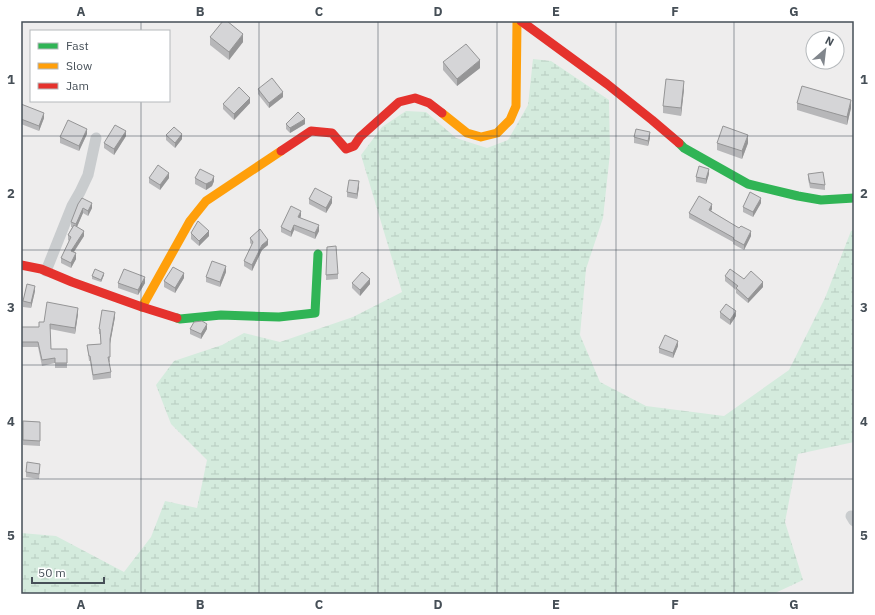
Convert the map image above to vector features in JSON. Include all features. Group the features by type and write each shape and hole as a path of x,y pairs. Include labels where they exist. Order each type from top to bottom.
{"street":[{"path":"142,307 190,221 206,201 311,131 332,133 346,149 354,146 360,138 399,102 415,98 429,103 467,133 481,138 497,133 510,120 516,106 517,21"},
{"path":"521,21 608,84 684,148 748,184 821,200 854,198"},
{"path":"46,271 72,206 88,175 96,138"},
{"path":"21,265 41,269 72,282 180,319 220,315 279,317 314,313 318,254"}],"green space":[{"path":"533,59 551,61 609,100 610,153 603,218 586,269 580,335 600,382 646,406 724,416 789,370 825,298 851,231 854,230 854,442 798,454 785,522 803,580 773,594 21,594 21,533 56,536 124,572 151,537 165,501 197,508 207,460 171,424 156,385 174,361 222,345 244,333 280,342 353,317 402,292 361,155 382,127 406,111 426,112 456,138 487,148 508,140 528,105"}],"building":[{"path":"223,21 227,21 243,34 229,52 210,37"},
{"path":"466,44 480,60 457,79 443,62"},
{"path":"272,78 283,92 269,103 258,89"},
{"path":"666,79 684,81 681,108 663,106"},
{"path":"802,86 851,100 847,117 797,103"},
{"path":"239,87 250,98 234,114 223,104"},
{"path":"21,104 44,113 39,126 21,119"},
{"path":"298,112 305,119 290,128 286,124"},
{"path":"68,120 87,129 79,146 60,137"},
{"path":"115,125 126,131 114,149 104,143"},
{"path":"723,126 748,135 742,151 717,143"},
{"path":"174,127 182,134 175,143 166,135"},
{"path":"636,129 650,132 648,141 634,137"},
{"path":"158,165 169,173 160,185 149,178"},
{"path":"699,166 709,169 706,179 696,177"},
{"path":"200,169 214,176 212,181 206,184 195,178"},
{"path":"823,172 825,185 810,183 808,174"},
{"path":"349,180 359,181 357,194 347,192"},
{"path":"315,188 332,197 326,208 309,199"},
{"path":"750,192 761,198 753,212 743,207"},
{"path":"699,196 712,204 709,210 739,228 741,226 751,231 744,245 689,213"},
{"path":"82,198 92,203 88,211 83,208 76,224 71,222"},
{"path":"291,206 301,211 298,217 319,225 315,233 294,225 291,232 281,227"},
{"path":"198,221 209,231 199,241 191,233"},
{"path":"74,225 84,231 71,251 76,253 71,263 61,258 71,237 68,235"},
{"path":"260,229 268,240 262,245 252,265 244,261 253,242 250,238"},
{"path":"336,246 338,274 326,275 327,247"},
{"path":"212,261 226,266 220,282 206,277"},
{"path":"173,267 184,273 175,288 164,281"},
{"path":"95,269 104,273 101,280 92,276"},
{"path":"124,269 145,277 138,290 118,283"},
{"path":"730,269 744,279 751,271 763,282 748,299 736,288 738,286 725,276"},
{"path":"362,272 370,279 360,290 352,283"},
{"path":"27,284 35,286 31,303 23,301"},
{"path":"47,302 78,308 75,328 50,324 51,349 67,349 67,363 55,363 55,358 42,360 38,342 21,342 21,327 39,327 39,322 44,322"},
{"path":"726,304 736,311 730,320 720,312"},
{"path":"102,310 115,312 110,339 110,357 108,357 111,372 93,375 87,345 101,344 99,329"},
{"path":"202,321 207,324 201,334 190,329 194,322"},
{"path":"665,335 678,341 673,353 659,348"},
{"path":"23,421 40,422 40,441 23,440"},
{"path":"27,462 40,464 39,474 26,472"}],"traffic: fast":[{"path":"679,143 684,148 748,184 821,200 854,198"},
{"path":"177,318 180,319 221,315 279,317 315,313 318,254"}],"traffic: slow":[{"path":"442,113 467,133 481,137 497,133 510,120 516,106 517,21"},
{"path":"142,307 190,221 206,201 281,151"}],"traffic: jam":[{"path":"521,21 607,84 679,143"},
{"path":"281,151 311,131 332,133 346,149 354,146 360,137 399,102 415,98 429,103 442,113"},
{"path":"21,265 41,269 72,282 177,318"}]}
